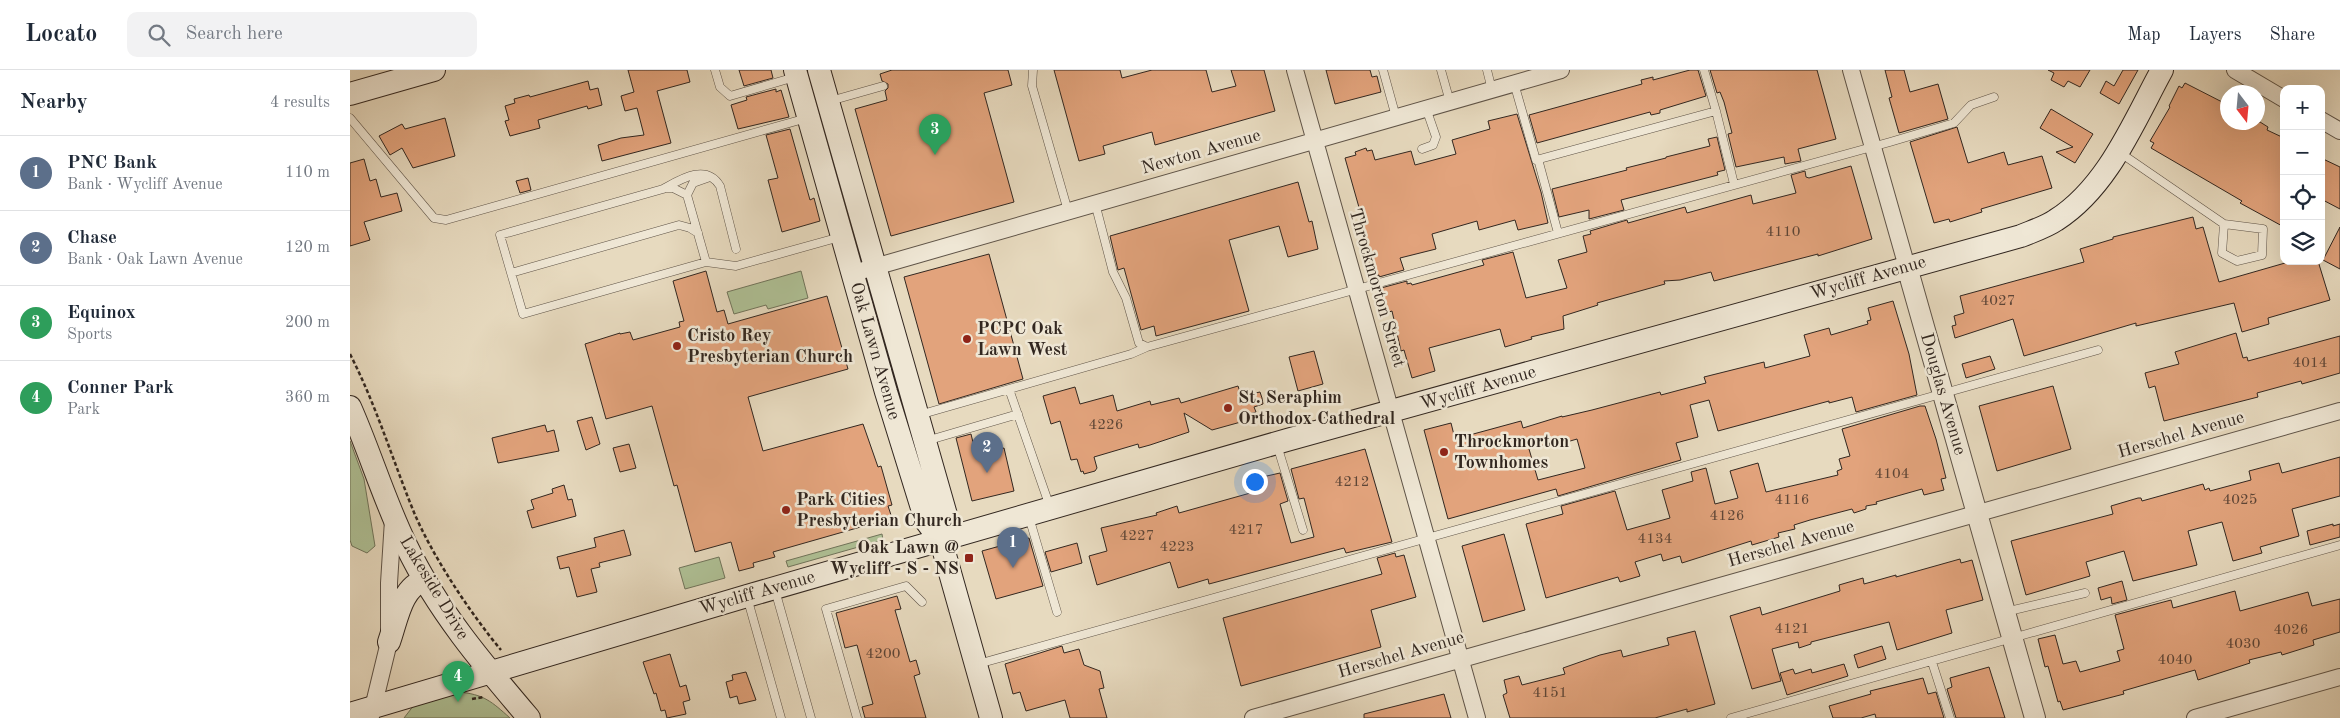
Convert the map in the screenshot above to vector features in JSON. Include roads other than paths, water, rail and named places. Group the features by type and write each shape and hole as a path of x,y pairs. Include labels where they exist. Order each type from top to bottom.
{"main road":[{"path":"350,94 434,70"},
{"name":"Oak Lawn Avenue","path":"819,70 946,515 941,541"},
{"name":"Wycliff Avenue","path":"350,714 371,713 490,672 1277,443 2021,236 2056,221 2085,197 2118,151 2162,70"},
{"name":"Oak Lawn Avenue","path":"796,73 886,392 926,521 941,541 991,718"},
{"path":"842,236 864,230"},
{"name":"Lakeside Drive","path":"350,407 390,509 425,580 449,620 529,718"},
{"path":"389,642 408,591 419,582 425,580"}],"street":[{"name":"Throckmorton Street","path":"1295,70 1477,718"},
{"name":"Newton Avenue","path":"853,273 1561,70"},
{"name":"Douglas Avenue","path":"1850,70 2035,718"},
{"path":"2234,70 2280,97"},
{"path":"2325,122 2340,131"},
{"name":"Herschel Avenue","path":"1253,718 1976,512 2340,411"},
{"path":"371,713 389,642 390,509"},
{"path":"2195,718 2340,677"}],"lane":[{"path":"715,70 720,86 730,96 796,73"},
{"path":"1033,70 1032,86 1068,211"},
{"path":"1383,70 1396,117"},
{"path":"1441,70 1450,102"},
{"path":"1486,70 1492,90"},
{"path":"1704,70 1734,184"},
{"path":"1514,84 1536,160 1538,159 1558,233"},
{"path":"828,102 883,86"},
{"path":"918,416 1131,354 1147,347 1872,147 1954,122 1971,105 1994,97"},
{"path":"1422,149 1433,145 1436,137 1426,108"},
{"path":"1538,159 1716,111"},
{"path":"350,118 434,218 446,220 809,118"},
{"path":"2118,151 2224,224 2262,230 2262,255 2237,261 2222,254 2224,224"},
{"path":"736,248 720,186 716,180 703,173 663,188 500,235 523,314 706,262 736,266 842,236"},
{"path":"706,262 687,195 694,183 710,177"},
{"path":"663,188 673,188 687,195"},
{"path":"1095,203 1113,272 1126,298 1139,343 1147,347"},
{"path":"511,273 679,225 690,228 698,233"},
{"path":"976,664 1943,395 2098,350"},
{"path":"1009,389 1050,509"},
{"path":"925,442 1018,414"},
{"path":"1277,443 1303,530"},
{"path":"1029,515 1057,612"},
{"path":"1731,718 2340,545"},
{"path":"857,718 826,609 906,586 922,602"},
{"path":"775,588 811,718"},
{"path":"2005,612 2086,593"},
{"path":"747,596 781,718"},
{"path":"1932,662 1950,718"}],"place":[{"name":"Equinox","path":"935,155"},
{"name":"PCPC Oak Lawn West","path":"967,339"},
{"name":"Cristo Rey Presbyterian Church","path":"677,346"},
{"name":"St. Seraphim Orthodox Cathedral","path":"1228,408"},
{"name":"Throckmorton Townhomes","path":"1444,452"},
{"name":"Chase","path":"987,473"},
{"name":"Park Cities Presbyterian Church","path":"786,510"},
{"name":"Oak Lawn @ Wycliff - S - NS","path":"969,558"},
{"name":"PNC Bank","path":"1013,568"},
{"name":"Conner Park","path":"458,702"}]}
